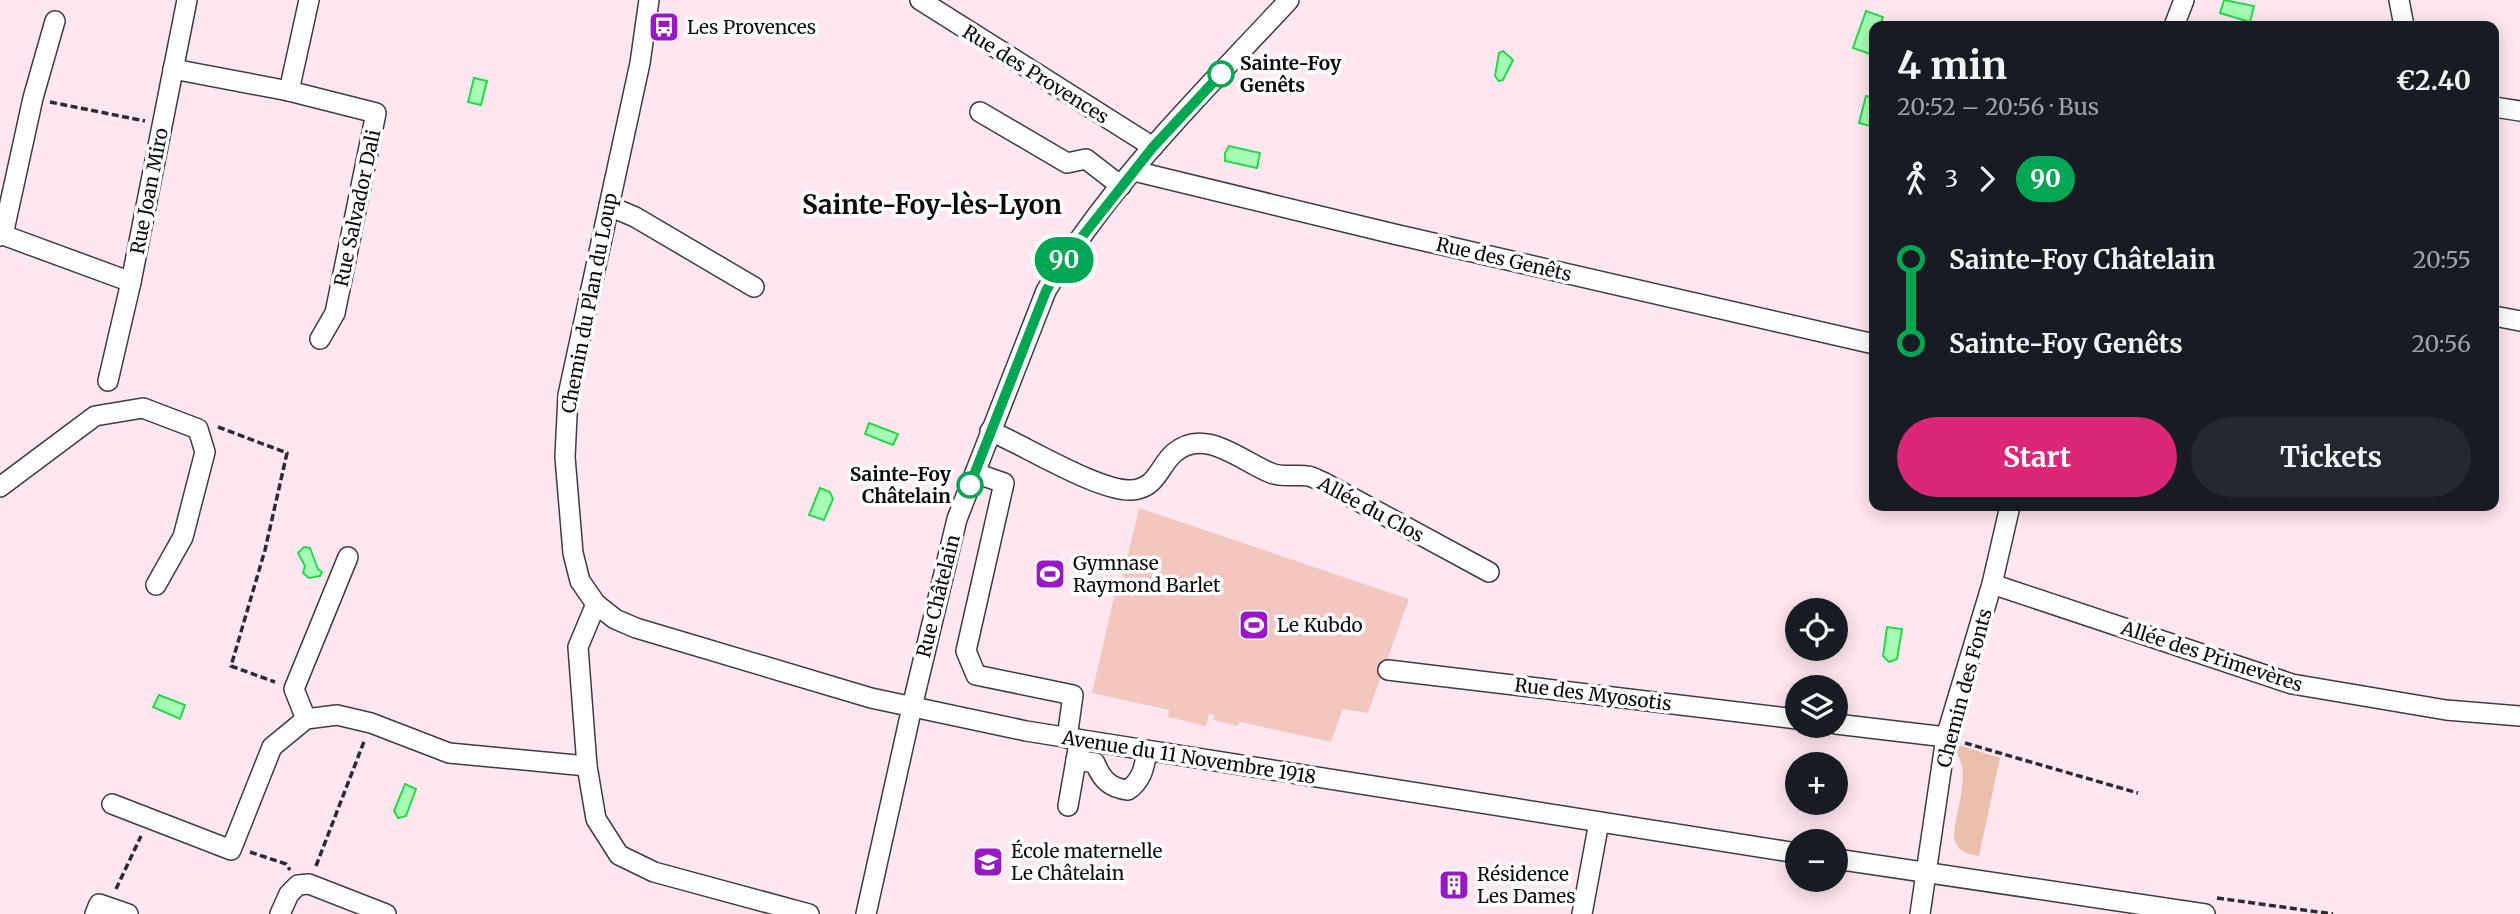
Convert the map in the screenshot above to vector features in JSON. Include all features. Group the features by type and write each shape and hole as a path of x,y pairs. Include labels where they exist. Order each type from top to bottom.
{"street":[{"name":"Rue Joan Miro","path":"108,381 131,282 187,0"},
{"path":"289,91 309,0"},
{"name":"Chemin du Plan du Loup","path":"596,604 580,581 573,553 565,428 568,395 640,63 649,0"},
{"name":"Rue des Provences","path":"920,0 1153,147"},
{"name":"Rue Châtelain","path":"866,914 957,519 1046,291 1066,257 1153,147 1289,0"},
{"path":"2176,21 2184,0"},
{"path":"2399,0 2402,21"},
{"path":"55,21 33,98 2,236 131,282"},
{"name":"Rue Salvador Dali","path":"173,69 289,91 376,113 335,313 320,339"},
{"path":"2499,108 2520,111"},
{"path":"979,112 1067,163 1086,159 1128,178"},
{"name":"Rue des Genêts","path":"1128,178 1408,237 1869,343"},
{"path":"608,206 635,216 754,287"},
{"path":"2499,317 2520,321"},
{"path":"0,487 95,416 143,408 198,429 205,452 183,537 156,585"},
{"name":"Allée du Clos","path":"990,431 1099,484 1133,490 1154,482 1172,454 1184,446 1206,443 1224,449 1274,475 1309,476 1323,482 1489,572"},
{"path":"975,473 1004,483 966,651 976,675 1073,695 1074,746 1068,806"},
{"name":"Chemin des Fonts","path":"1920,914 1947,737 1992,584 2009,511"},
{"path":"306,719 294,689 348,557"},
{"name":"Allée des Primevères","path":"1992,584 2292,684 2446,710 2520,716"},
{"path":"596,604 578,647 587,766 596,819 619,855 654,872 809,914"},
{"name":"Avenue du 11 Novembre 1918","path":"596,604 615,619 663,638 871,698 1074,746 1147,752 1785,851"},
{"name":"Rue des Myosotis","path":"1388,670 1785,718"},
{"path":"112,804 231,850 272,747 306,719 337,715 371,723 449,753 587,766"},
{"path":"1848,725 1947,737"},
{"path":"1074,746 1095,763 1106,782 1115,789 1128,790 1138,783 1147,752"},
{"path":"1582,914 1599,822"},
{"path":"1848,861 2205,914"},
{"path":"281,914 289,894 303,885 386,914"},
{"path":"102,911 128,914"}],"path":[{"path":"33,98 161,125"},
{"path":"198,429 221,426 286,453 265,550 231,666 294,689"},
{"path":"231,850 251,852 286,864 303,885 371,723"},
{"path":"1947,737 2138,793"},
{"path":"102,911 148,819"}],"shaded area":[{"path":"2224,0 2254,6 2250,21 2220,13"},
{"path":"1866,11 1883,17 1882,21 1869,21 1869,54 1853,48"},
{"path":"1503,51 1513,60 1503,80 1499,81 1495,76 1499,53"},
{"path":"474,78 487,81 481,105 468,102"},
{"path":"1866,96 1869,97 1869,126 1859,123"},
{"path":"1229,146 1260,153 1257,168 1225,161"},
{"path":"869,423 898,434 893,445 865,434"},
{"path":"820,488 830,492 833,499 824,520 809,515"},
{"name":"Le Kubdo","path":"1139,508 1409,599 1368,713 1343,709 1331,742 1240,722 1238,726 1213,720 1214,715 1209,714 1206,726 1168,717 1169,710 1092,693 1116,588 1120,588"},
{"path":"304,547 310,548 318,569 322,572 320,576 309,578 303,573 305,566 298,553"},
{"path":"1887,627 1902,629 1897,659 1889,662 1883,656"},
{"path":"159,695 185,705 180,719 153,707"},
{"path":"1955,744 2000,758 1979,856 1963,851 1954,838 1963,780 1960,759 1954,750"},
{"path":"405,784 416,789 406,816 398,818 394,811"}],"bus line":[{"name":"90","path":"970,485 1046,291 1066,257 1153,147 1221,74"}],"place":[{"name":"Les Provences","path":"664,27"},
{"name":"Sainte-Foy Genêts","path":"1221,74"},
{"name":"Sainte-Foy Châtelain","path":"970,485"},
{"name":"Gymnase Raymond Barlet","path":"1050,574"},
{"name":"Le Kubdo","path":"1254,625"},
{"name":"École maternelle Le Châtelain","path":"988,862"},
{"name":"Résidence Les Dames","path":"1454,885"}],"district":[{"name":"Sainte-Foy-lès-Lyon","path":"932,204"}]}
